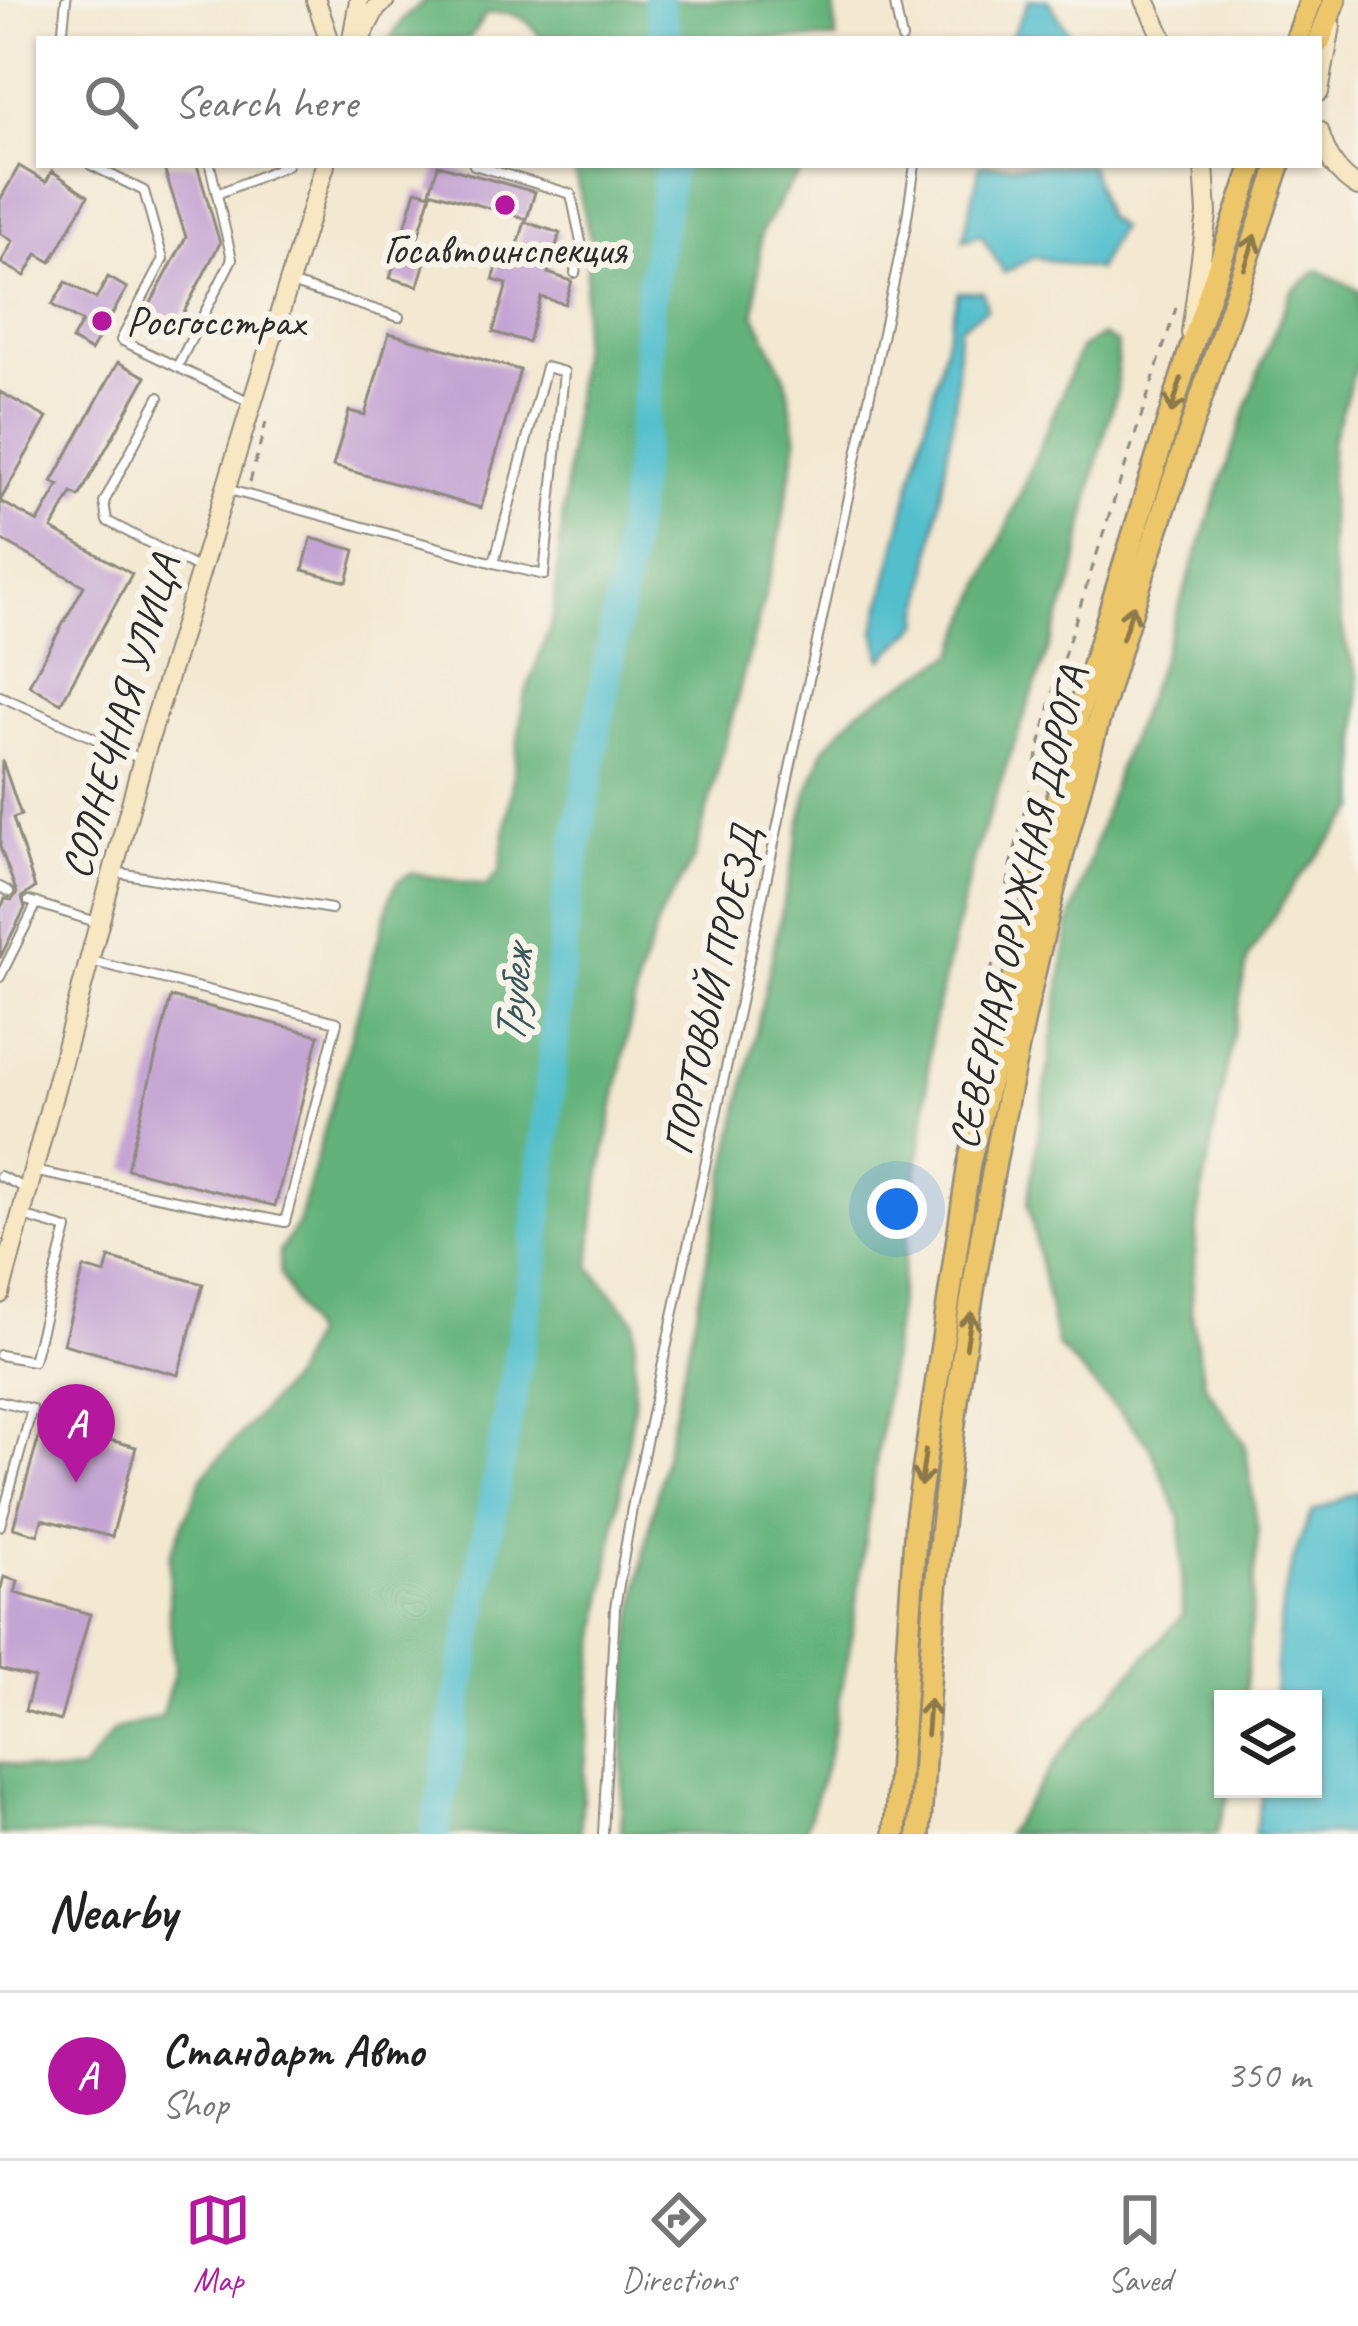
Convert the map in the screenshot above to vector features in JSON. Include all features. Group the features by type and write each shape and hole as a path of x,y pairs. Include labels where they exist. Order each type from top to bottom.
{"main road":[{"path":"316,0 328,36"},
{"path":"356,36 359,0"},
{"path":"358,36 385,0"},
{"path":"1145,0 1161,36"},
{"path":"1298,36 1311,0"},
{"path":"1321,36 1336,0"},
{"path":"1322,76 1336,0"},
{"path":"1322,142 1326,156 1358,187"},
{"name":"СОЛНЕЧНАЯ УЛИЦА","path":"0,1294 142,759 324,168"},
{"path":"1188,357 1208,214 1204,168"},
{"path":"896,1834 916,1521 969,1163 1078,718 1188,357 1252,168"},
{"name":"СЕВЕРНАЯ ОРУЖНАЯ ДОРОГА","path":"920,1834 943,1518 967,1341 1022,1033 1087,763 1119,652 1278,168"}],"lane":[{"path":"62,36 66,0"},
{"path":"894,0 901,36"},
{"path":"97,168 144,191 163,259 121,340 252,403"},
{"path":"177,367 232,259 211,168"},
{"path":"217,194 279,168"},
{"path":"484,168 572,194 581,242 575,273"},
{"name":"ПОРТОВЫЙ ПРОЕЗД","path":"603,1834 615,1608 632,1508 915,168"},
{"path":"291,284 399,317"},
{"path":"225,488 494,563 544,575 564,372 546,367 494,563"},
{"path":"160,397 104,502 107,520 201,570"},
{"path":"0,696 142,759"},
{"path":"114,872 331,909"},
{"path":"0,977 33,902 100,923"},
{"path":"0,1176 285,1222 337,1022 90,961"},
{"path":"0,1354 33,1360 67,1229 21,1215"},
{"path":"0,1401 32,1409 0,1526"}],"green space":[{"path":"426,0 834,0 836,36 539,36 525,20 496,13 486,14 471,36 392,36 404,18"},
{"path":"574,168 805,168 761,233 755,315 786,379 797,440 778,546 694,859 660,916 638,982 597,1193 590,1267 635,1321 634,1405 592,1674 580,1834 0,1834 0,1762 45,1773 82,1771 113,1731 161,1716 175,1670 169,1615 170,1555 203,1476 292,1377 311,1335 280,1274 279,1252 298,1223 391,895 398,881 411,873 486,886 500,871 524,698 553,618 590,239"},
{"path":"1318,270 1358,290 1358,362 1331,442 1330,554 1345,641 1358,677 1358,809 1297,880 1248,958 1198,1215 1191,1310 1204,1383 1245,1444 1258,1532 1246,1690 1214,1690 1214,1798 1228,1798 1216,1834 1006,1834 1070,1741 1182,1616 1181,1519 1148,1443 1057,1345 1028,1204 1069,925 1119,767 1291,292"},
{"path":"1102,335 1117,343 1117,390 1095,470 1074,578 974,857 931,1034 925,1116 850,1646 828,1759 804,1834 621,1834 626,1667 645,1549 807,794 825,747 858,711 954,654 1080,349"}],"water":[{"path":"1029,0 1048,0 1071,36 1011,36"},
{"path":"979,168 1091,168 1105,216 1119,228 1097,270 1034,257 1004,273 981,235 963,241"},
{"path":"958,292 983,292 987,309 959,327 955,406 920,624 882,660 875,631"},
{"path":"1358,1492 1358,1834 1254,1834 1262,1798 1322,1798 1322,1690 1275,1690 1283,1604 1312,1512"}],"building":[{"path":"19,166 46,182 52,171 88,196 51,262 37,254 25,276 1,263 13,241 0,233 0,200"},
{"path":"164,168 198,168 220,243 175,329 145,314 186,237"},
{"name":"Госавтоинспекция","path":"437,168 449,168 535,192 527,219 430,191"},
{"path":"416,190 431,194 415,247 428,251 418,286 390,278"},
{"path":"525,222 560,233 548,273 572,281 565,304 541,297 528,342 493,332 507,284 493,280 503,247 516,251"},
{"path":"108,277 127,288 91,351 72,340 82,322 52,305 66,282 96,299"},
{"path":"389,333 520,370 481,508 333,466 349,411 365,415"},
{"path":"118,362 146,377 79,497 72,493 52,529 132,574 61,703 29,685 84,586 0,539 0,501 38,522 59,485 52,482"},
{"path":"0,392 47,418 0,501"},
{"path":"311,538 355,550 347,582 303,570"},
{"path":"2,760 21,815 13,818 35,888 22,897 25,908 0,958 0,909 5,899 12,900 17,893 0,847"},
{"path":"171,997 319,1035 275,1206 127,1169"},
{"path":"109,1258 203,1284 178,1375 63,1344 84,1268 105,1274"},
{"path":"43,1422 136,1447 112,1537 42,1519 38,1535 13,1528"},
{"path":"4,1577 18,1581 15,1593 90,1614 60,1721 25,1711 34,1678 0,1669"}],"waterway":[{"name":"Трубеж","path":"658,0 666,36"},
{"name":"Трубеж","path":"435,1834 534,1267 566,907 626,562 648,388 648,313 670,168"}],"place":[{"name":"Госавтоинспекция","path":"505,205"},
{"name":"Росгосстрах","path":"102,321"},
{"name":"Стандарт Авто","path":"76,1483"}]}
